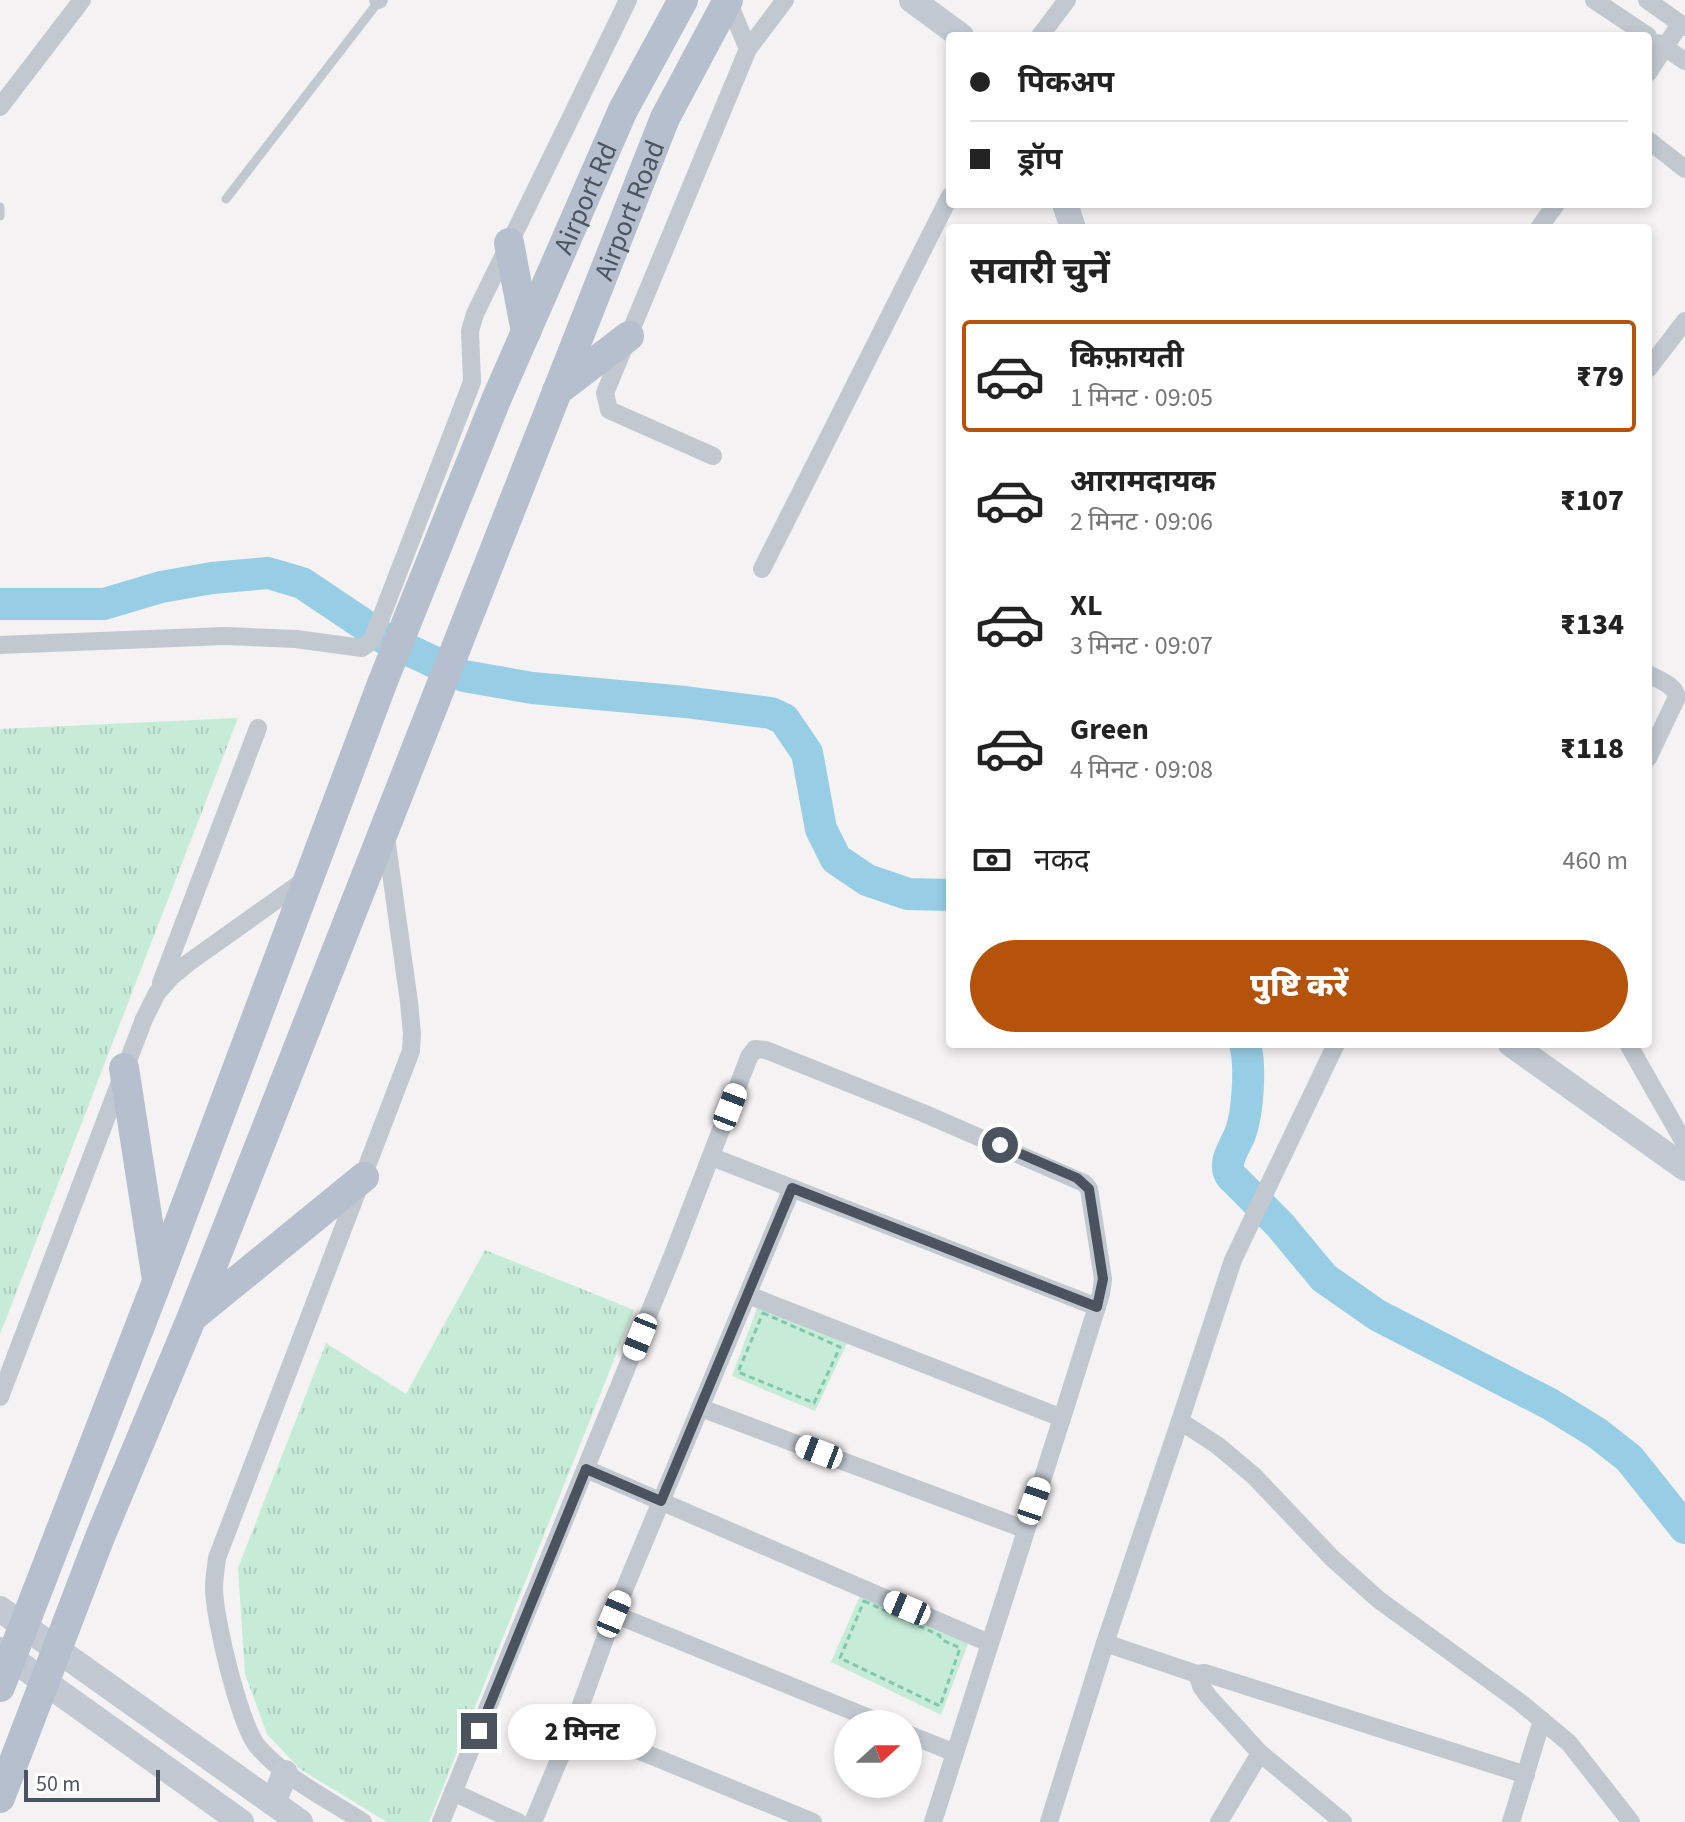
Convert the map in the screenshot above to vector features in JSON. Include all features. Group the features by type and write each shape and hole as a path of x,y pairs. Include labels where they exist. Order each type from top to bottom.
{"main road":[{"name":"Airport Rd","path":"6,1654 12,1617 157,1282 383,681 496,400 623,110 683,0"},
{"name":"Airport Road","path":"0,1798 100,1537 192,1317 665,118 728,0"},
{"path":"509,243 526,332"},
{"path":"555,392 629,336"},
{"path":"124,1068 157,1282"},
{"path":"192,1317 364,1177"},
{"path":"0,1687 6,1654"}],"street":[{"path":"0,107 82,0"},
{"path":"0,645 225,636 296,639 362,648 372,641 473,373 471,324 628,0"},
{"path":"728,0 748,49"},
{"path":"713,456 609,410 605,393 748,49 785,0"},
{"path":"912,0 956,32"},
{"path":"1043,32 1067,0"},
{"path":"1594,0 1642,32"},
{"path":"1647,0 1683,26 1652,67"},
{"path":"1652,39 1685,61"},
{"path":"1652,143 1685,169"},
{"path":"762,569 946,204"},
{"path":"1652,364 1685,321"},
{"path":"1652,676 1676,690 1677,697 1652,750"},
{"path":"0,1397 124,1068 157,993 258,728"},
{"path":"363,1822 285,1773 249,1735 229,1667 214,1591 217,1558 411,1051 412,1034 384,825"},
{"path":"157,993 188,963 312,874"},
{"path":"1049,1822 1105,1643 1233,1260 1334,1048"},
{"path":"1517,1048 1685,1168"},
{"path":"1630,1048 1685,1144"},
{"path":"441,1822 712,1157 749,1057 755,1049 766,1050 923,1113 1084,1183 1089,1189 1102,1264 1103,1279 1097,1307 933,1822"},
{"path":"712,1157 1097,1307"},
{"path":"533,1822 574,1724 614,1614 792,1188"},
{"path":"748,1295 1062,1418"},
{"path":"701,1408 1024,1529"},
{"path":"1180,1421 1217,1445 1254,1476 1332,1558 1379,1600 1569,1743 1631,1822"},
{"path":"586,1469 989,1643"},
{"path":"614,1614 850,1710"},
{"path":"12,1617 300,1822"},
{"path":"1105,1643 1526,1775"},
{"path":"6,1654 241,1822"},
{"path":"1197,1674 1208,1696 1260,1753 1343,1822"},
{"path":"1511,1822 1542,1720"},
{"path":"574,1724 813,1822"},
{"path":"922,1740 955,1753"},
{"path":"1219,1822 1260,1753"},
{"path":"273,1803 285,1773"},
{"path":"453,1792 518,1822"}],"lane":[{"path":"226,199 379,0"},
{"path":"0,207 0,216"}],"path":[{"path":"763,1313 840,1347 814,1403 738,1372 763,1313"},
{"path":"864,1601 939,1635 942,1640 960,1648 940,1706 840,1658 864,1601"}],"green space":[{"path":"238,718 6,1319 0,1334 0,729"},
{"path":"485,1250 634,1310 429,1822 387,1822 300,1769 267,1734 245,1674 238,1568 326,1343 406,1394"},
{"path":"759,1303 847,1343 815,1411 732,1376"},
{"path":"861,1594 969,1641 941,1715 831,1662"}],"waterway":[{"path":"0,604 104,604 161,587 268,573 302,583 387,640 464,676 532,688 771,713 784,719 807,753 821,829 836,859 867,880 908,894 946,895"},
{"path":"1246,1048 1247,1102 1243,1125 1229,1160 1229,1171 1324,1278 1377,1315 1550,1404 1597,1433 1629,1458 1685,1528"}],"route":[{"path":"479,1731 586,1469 661,1501 792,1188 1097,1307 1103,1279 1102,1264 1089,1189 1077,1178 1000,1145"}]}
